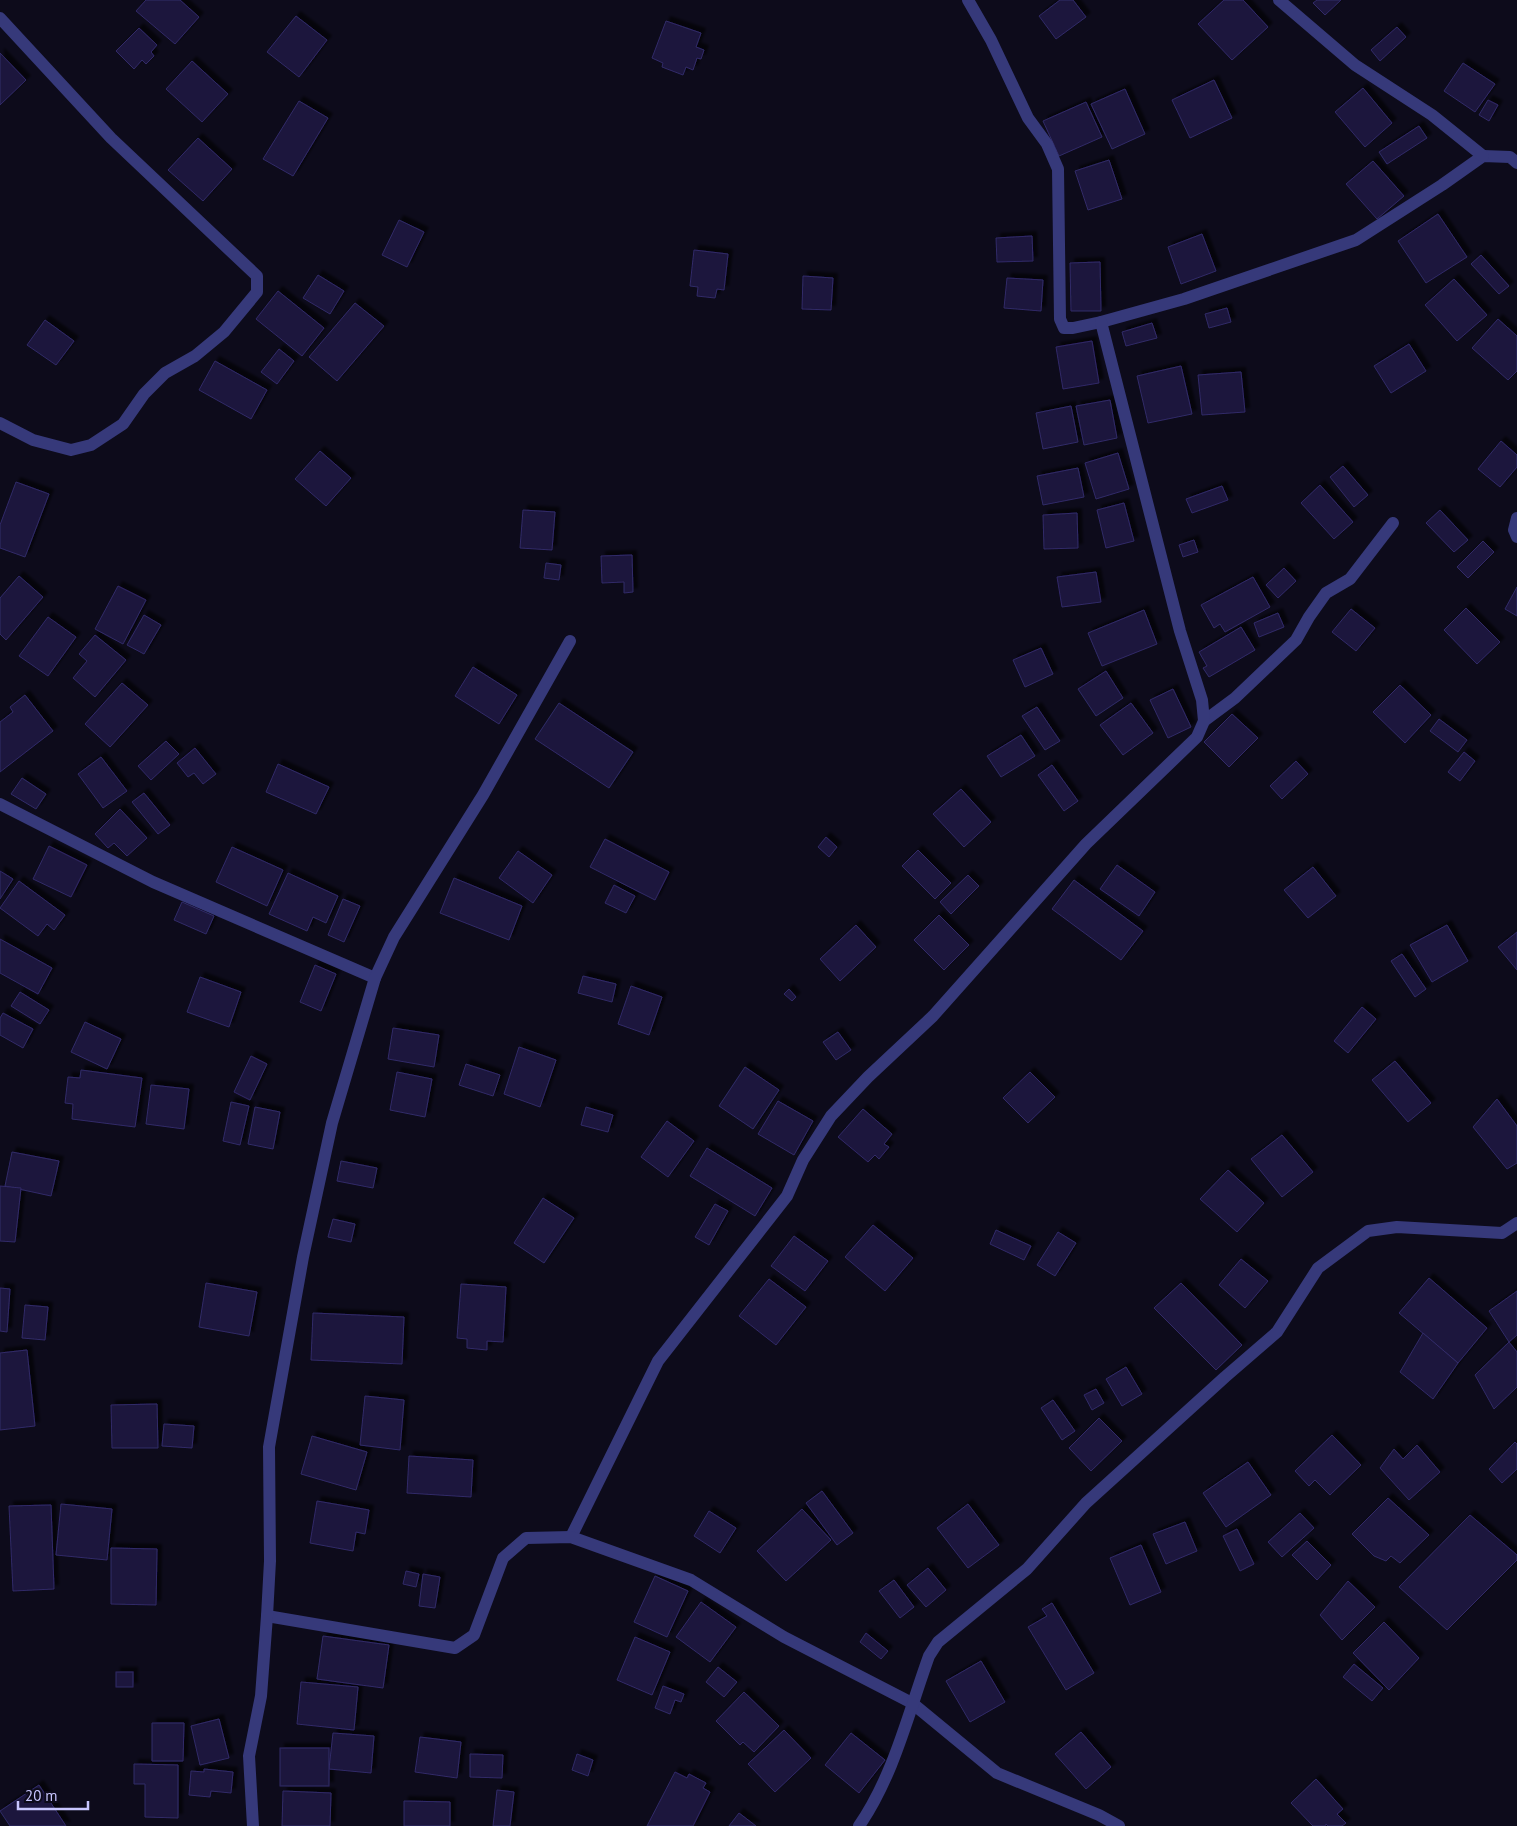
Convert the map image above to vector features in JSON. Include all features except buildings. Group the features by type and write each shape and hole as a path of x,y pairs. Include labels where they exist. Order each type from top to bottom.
{"street":[{"path":"968,0 991,40 1028,118 1047,144 1058,169 1060,319 1064,328 1102,322 1184,299 1356,240 1442,185 1483,156"},
{"path":"1279,0 1355,65 1432,115 1483,156 1510,157 1517,163"},
{"path":"0,18 111,138 257,276 257,292 224,332 195,356 165,374 144,394 123,424 91,445 71,450 33,440 0,423"},
{"path":"571,1537 658,1361 787,1196 803,1160 831,1116 868,1077 933,1016 1086,844 1197,737 1204,721 1202,700 1180,631 1102,322"},
{"path":"1517,518 1514,530 1517,537"},
{"path":"1204,721 1235,698 1296,640 1326,593 1350,580 1393,523"},
{"path":"253,1826 249,1756 261,1696 267,1616 270,1561 270,1447 303,1257 332,1124 375,978 394,937 483,795 570,641"},
{"path":"0,804 153,882 375,978"},
{"path":"859,1826 872,1807 892,1766 929,1656 938,1642 1027,1569 1086,1504 1277,1332 1318,1268 1368,1231 1397,1227 1502,1233 1517,1223"},
{"path":"267,1616 455,1648 474,1635 503,1558 526,1538 571,1537 691,1580 784,1637 912,1703 997,1773 1099,1814 1119,1826"}]}
